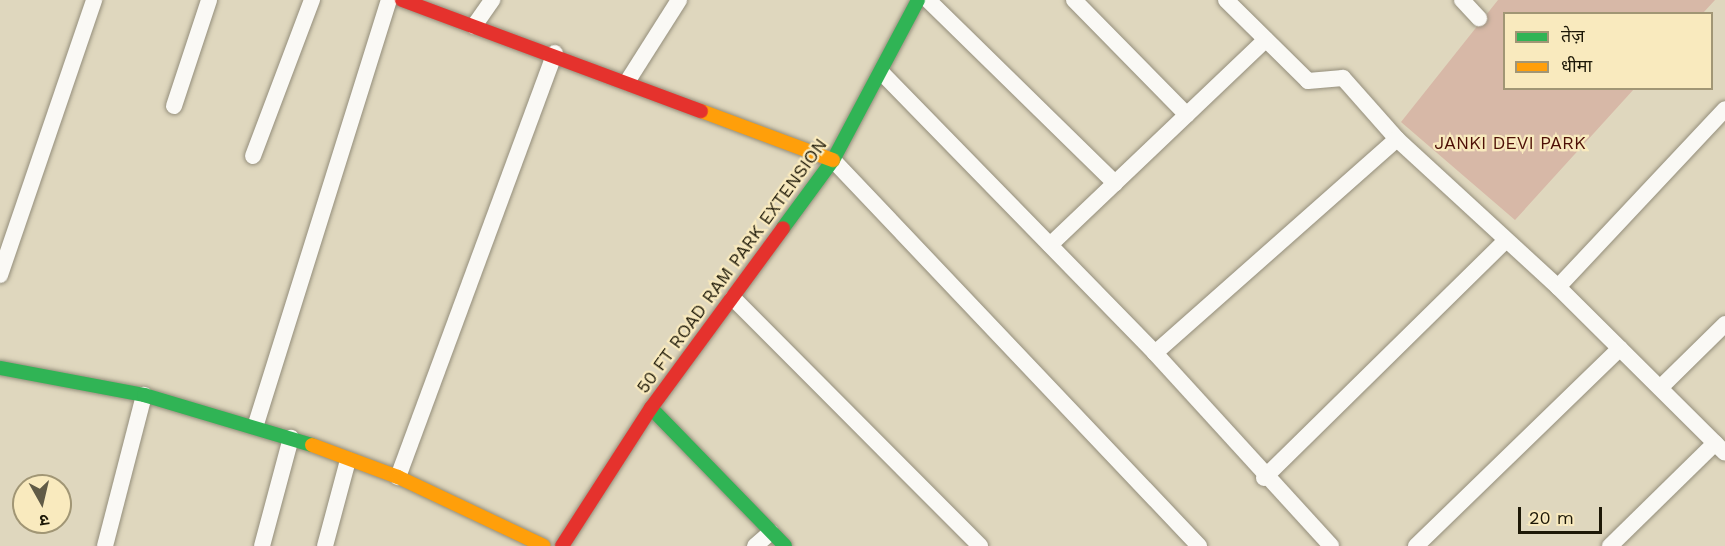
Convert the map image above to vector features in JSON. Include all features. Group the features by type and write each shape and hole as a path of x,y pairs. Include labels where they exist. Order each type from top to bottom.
{"street":[{"path":"402,0 555,53 833,160"},
{"name":"50 FT ROAD RAM PARK EXTENSION","path":"562,546 651,408 833,160 882,73 918,0"},
{"path":"0,368 144,395 256,424 398,477 544,546"},
{"path":"651,408 785,546"}],"lane":[{"path":"0,275 94,0"},
{"path":"174,106 209,0"},
{"path":"253,156 312,0"},
{"path":"256,424 389,0"},
{"path":"474,26 492,0"},
{"path":"627,82 679,0"},
{"path":"928,0 1116,183"},
{"path":"1074,0 1187,115"},
{"path":"1226,0 1308,81 1343,78 1397,139 1558,287 1720,448 1610,546"},
{"path":"1462,0 1479,18"},
{"path":"1050,245 1266,39"},
{"path":"398,477 555,53"},
{"path":"882,73 1155,353 1264,478 1331,546"},
{"path":"1558,287 1725,109"},
{"path":"1155,353 1397,139"},
{"path":"833,160 1199,546"},
{"path":"1264,478 1506,240"},
{"path":"733,297 980,546"},
{"path":"1661,387 1725,324"},
{"path":"1416,546 1620,348"},
{"path":"105,546 144,395"},
{"path":"262,546 291,438"},
{"path":"325,546 348,460"},
{"path":"755,546 771,532"}],"green space":[{"name":"JANKI DEVI PARK","path":"1498,0 1715,0 1704,12 1503,12 1503,90 1633,90 1515,220 1401,122"}],"traffic: fast":[{"path":"783,228 833,160 918,0"},
{"path":"0,368 144,395 312,445"},
{"path":"651,408 785,546"}],"traffic: slow":[{"path":"701,111 833,160"},
{"path":"312,445 398,477 544,546"}],"traffic: jam":[{"path":"402,0 701,111"},
{"path":"562,546 651,408 783,228"}]}
